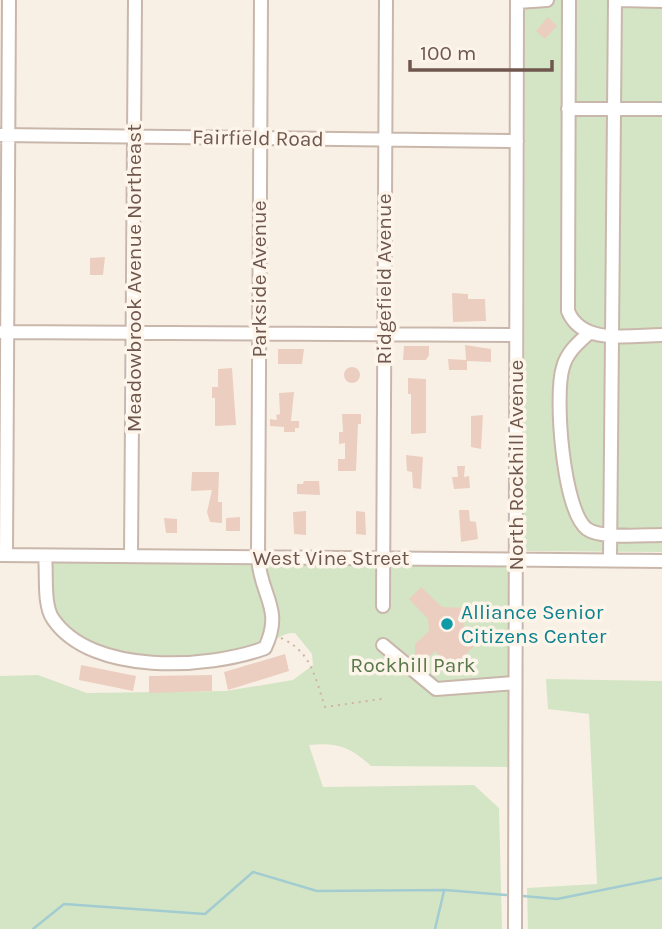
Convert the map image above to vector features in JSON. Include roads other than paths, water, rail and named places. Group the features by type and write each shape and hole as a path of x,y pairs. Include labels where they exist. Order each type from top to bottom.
{"street":[{"path":"3,555 4,135 9,0"},
{"name":"Meadowbrook Avenue Northeast","path":"131,556 135,0"},
{"name":"Parkside Avenue","path":"45,556 49,606 53,620 91,650 147,662 211,661 265,648 270,635 273,610 262,584 258,557 261,0"},
{"name":"Ridgefield Avenue","path":"383,606 386,0"},
{"path":"517,1 547,0"},
{"path":"569,0 567,303 570,317 589,333 662,335"},
{"path":"610,560 617,0 662,1"},
{"name":"North Rockhill Avenue","path":"515,929 517,1"},
{"path":"568,108 662,108"},
{"name":"Fairfield Road","path":"4,135 517,141"},
{"path":"4,332 516,335"},
{"path":"589,333 570,352 561,375 563,456 580,521 590,531 662,535"},
{"name":"West Vine Street","path":"3,555 662,561"},
{"path":"383,645 436,689 515,683"}],"waterway":[{"path":"33,929 64,904 205,914 253,872 317,891 445,890 506,895"},
{"path":"523,896 557,899 662,878"},
{"path":"435,929 444,891"}],"place":[{"name":"Alliance Senior Citizens Center","path":"447,624"}],"park label":[{"name":"Rockhill Park","path":"413,665"}]}
